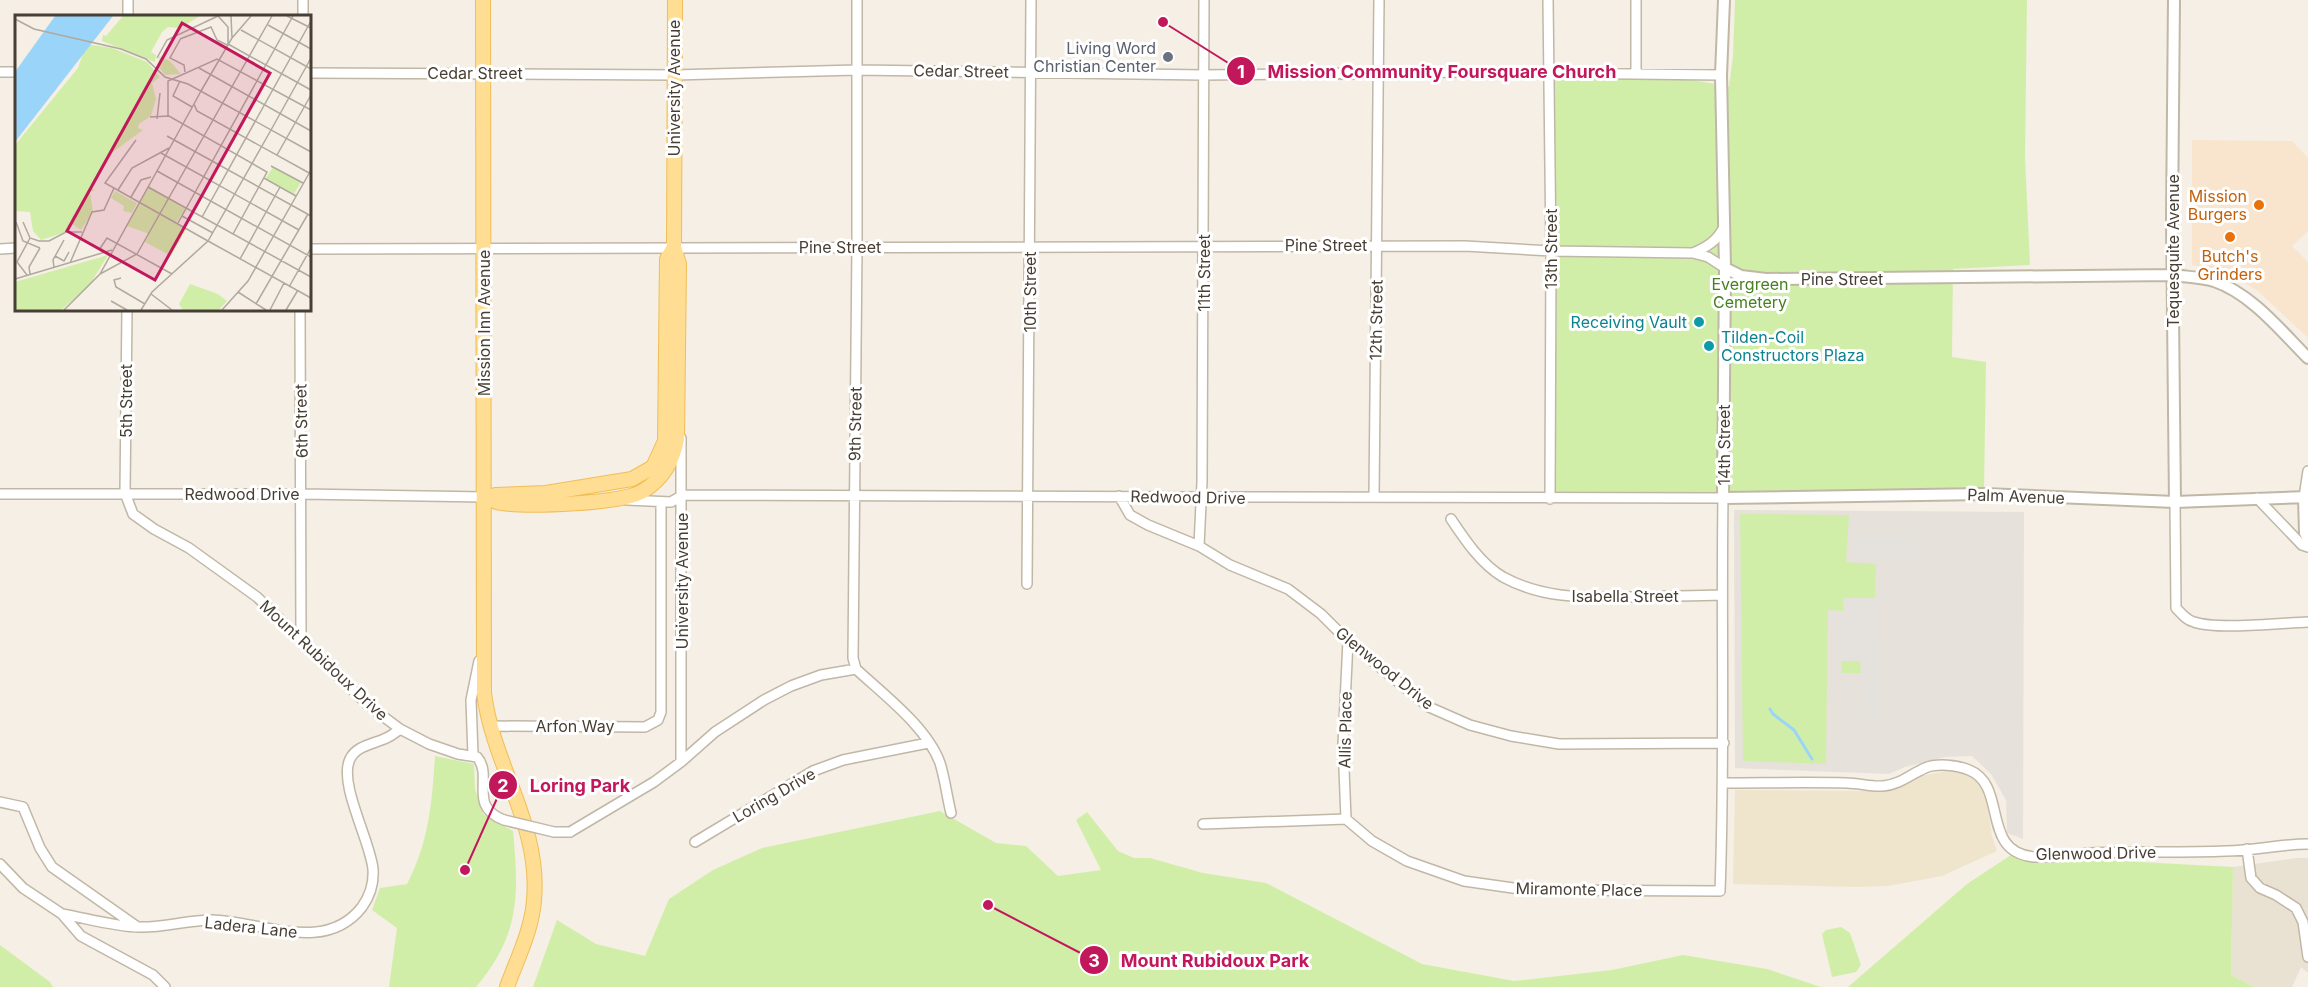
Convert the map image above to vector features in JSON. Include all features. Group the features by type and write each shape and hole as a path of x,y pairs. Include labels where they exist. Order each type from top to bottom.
{"main road":[{"name":"Mission Inn Avenue","path":"483,0 484,693 498,754 529,832 535,874 531,923 507,987"},
{"name":"University Avenue","path":"644,491 664,471 675,454 678,399 679,262 674,248 675,0"},
{"name":"University Avenue","path":"647,471 653,467 665,441 667,259 674,248"},
{"name":"Redwood Drive","path":"484,497 501,494 546,494 632,479 647,471"},
{"name":"Redwood Drive","path":"484,497 501,503 575,503 625,498 644,491"}],"street":[{"name":"9th Street","path":"856,669 853,658 857,0"},
{"name":"10th Street","path":"1027,585 1031,0"},
{"name":"11th Street","path":"1199,546 1202,498 1204,0"},
{"name":"12th Street","path":"1374,496 1379,0"},
{"name":"13th Street","path":"1548,0 1551,251 1550,499"},
{"path":"1636,0 1636,74"},
{"name":"14th Street","path":"1720,891 1724,783 1722,595 1725,268 1721,75 1724,0"},
{"name":"Tequesquite Avenue","path":"2174,0 2175,502"},
{"name":"Cedar Street","path":"310,73 675,75 857,70 1203,75 1548,73 1721,75"},
{"path":"1693,253 1712,243 1724,227"},
{"name":"Pine Street","path":"310,249 1465,246 1551,251 1693,253 1708,257 1741,276 1766,279 2173,275 2217,282 2239,295 2259,310 2308,358"},
{"path":"0,249 15,248"},
{"name":"5th Street","path":"125,493 126,310"},
{"name":"6th Street","path":"300,310 301,641"},
{"name":"University Avenue","path":"678,399 682,495 681,762"},
{"path":"647,471 644,491 658,502"},
{"path":"2308,471 2305,533 2308,540"},
{"name":"Mount Rubidoux Drive","path":"125,493 133,514 154,529 189,548 257,597 368,705 400,729 429,744 458,754 472,755"},
{"name":"Redwood Drive","path":"0,494 302,494 484,497"},
{"name":"Palm Avenue","path":"1723,498 1983,494 2175,502 2306,497"},
{"name":"Redwood Drive","path":"613,500 671,502 682,495 1029,498 1374,496 1550,499 1723,498"},
{"name":"Glenwood Drive","path":"1119,496 1130,514 1148,525 1199,546 1230,565 1287,589 1321,614 1348,641 1429,707 1470,724 1511,736 1559,744 1724,743"},
{"path":"2257,498 2302,545 2308,547"},
{"name":"University Avenue","path":"658,502 661,712 658,720"},
{"path":"2175,502 2176,608 2187,619 2198,624 2232,625 2308,622"},
{"name":"Isabella Street","path":"1450,519 1485,563 1502,576 1529,589 1570,598 1722,595"},
{"name":"Allis Place","path":"1346,819 1343,744 1348,641"},
{"name":"Mission Inn Avenue","path":"472,755 471,700 483,646"},
{"path":"472,755 480,761 482,767 481,794 491,812 504,820 554,832 570,832 654,782 715,732 764,700 791,686 821,675 856,669 914,724 928,743 939,762 951,813"},
{"name":"Arfon Way","path":"490,726 645,727 658,720"},
{"name":"Ladera Lane","path":"62,914 138,927 212,920 310,934 347,922 356,915 370,896 373,871 369,847 351,798 347,768 350,757 361,747 387,738 400,729"},
{"name":"Loring Drive","path":"696,842 813,771 843,760 928,743"},
{"name":"Glenwood Drive","path":"1724,783 1850,783 1884,786 1897,783 1927,767 1957,767 1971,771 1982,778 1988,789 1998,826 2010,849 2034,857 2247,849"},
{"path":"0,802 22,807 40,848 52,867 138,927"},
{"path":"1203,824 1346,819"},
{"name":"Miramonte Place","path":"1346,819 1372,841 1407,861 1464,881 1527,890 1720,891"},
{"path":"2308,844 2247,849 2251,878 2260,888 2296,908 2303,922 2308,957"},
{"path":"0,864 23,888 62,914 81,936 153,975 165,987"}],"shaded area":[{"path":"2192,140 2292,141 2308,158 2308,231 2292,246 2308,262 2308,338 2258,291 2227,273 2192,265"},
{"path":"1734,510 2024,512 2023,839 2007,833 2006,800 1991,774 1972,756 1945,757 1905,767 1889,774 1735,768"},
{"path":"1916,532 1919,564 1856,561 1852,547 1855,538"},
{"path":"1876,599 1880,678 1879,718 1862,718 1863,659 1838,659 1838,612 1844,612 1845,601"},
{"path":"1947,771 1962,772 1974,777 1985,792 1992,836 1997,851 1942,876 1888,886 1733,884 1735,790 1880,791 1900,788 1920,776"},
{"path":"2308,858 2308,973 2301,967 2292,987 2254,987 2231,975 2233,867"}],"green space":[{"name":"Evergreen Cemetery","path":"1735,0 2027,0 2025,157 2030,265 1953,269 1952,357 1986,362 1984,490 1545,498 1547,75 1662,77 1729,87 1733,56"},
{"path":"1740,514 1849,515 1846,562 1876,564 1875,598 1844,598 1843,611 1828,610 1826,764 1743,761"},
{"path":"1841,661 1860,661 1861,673 1842,673"},
{"path":"435,756 474,764 475,789 483,814 513,831 516,895 513,914 509,932 501,950 476,987 389,987 397,928 372,910 380,888 407,884 414,868 428,822"},
{"path":"940,811 996,843 1026,846 1058,876 1101,870 1076,820 1087,812 1118,851 1134,858 1150,858 1203,873 1266,883 1422,964 1514,981 1612,970 1683,955 1767,969 1821,987 533,987 557,920 596,944 645,956 669,899 713,870 762,848"},
{"path":"2011,855 2233,867 2231,975 2254,987 1848,987 1967,884"},
{"path":"1841,927 1850,933 1861,965 1856,972 1832,977 1822,934 1826,930"},
{"path":"0,945 50,982 53,987 0,987"}],"waterway":[{"path":"1770,709 1794,730 1812,759"}],"place":[{"name":"Mission Community Foursquare Church","path":"1163,22"},
{"name":"Living Word Christian Center","path":"1168,57"},
{"name":"Mission Burgers","path":"2259,205"},
{"name":"Butch's Grinders","path":"2230,237"},
{"name":"Receiving Vault","path":"1699,322"},
{"name":"Tilden-Coil Constructors Plaza","path":"1709,346"},
{"name":"Loring Park","path":"465,870"},
{"name":"Mount Rubidoux Park","path":"988,905"}]}
